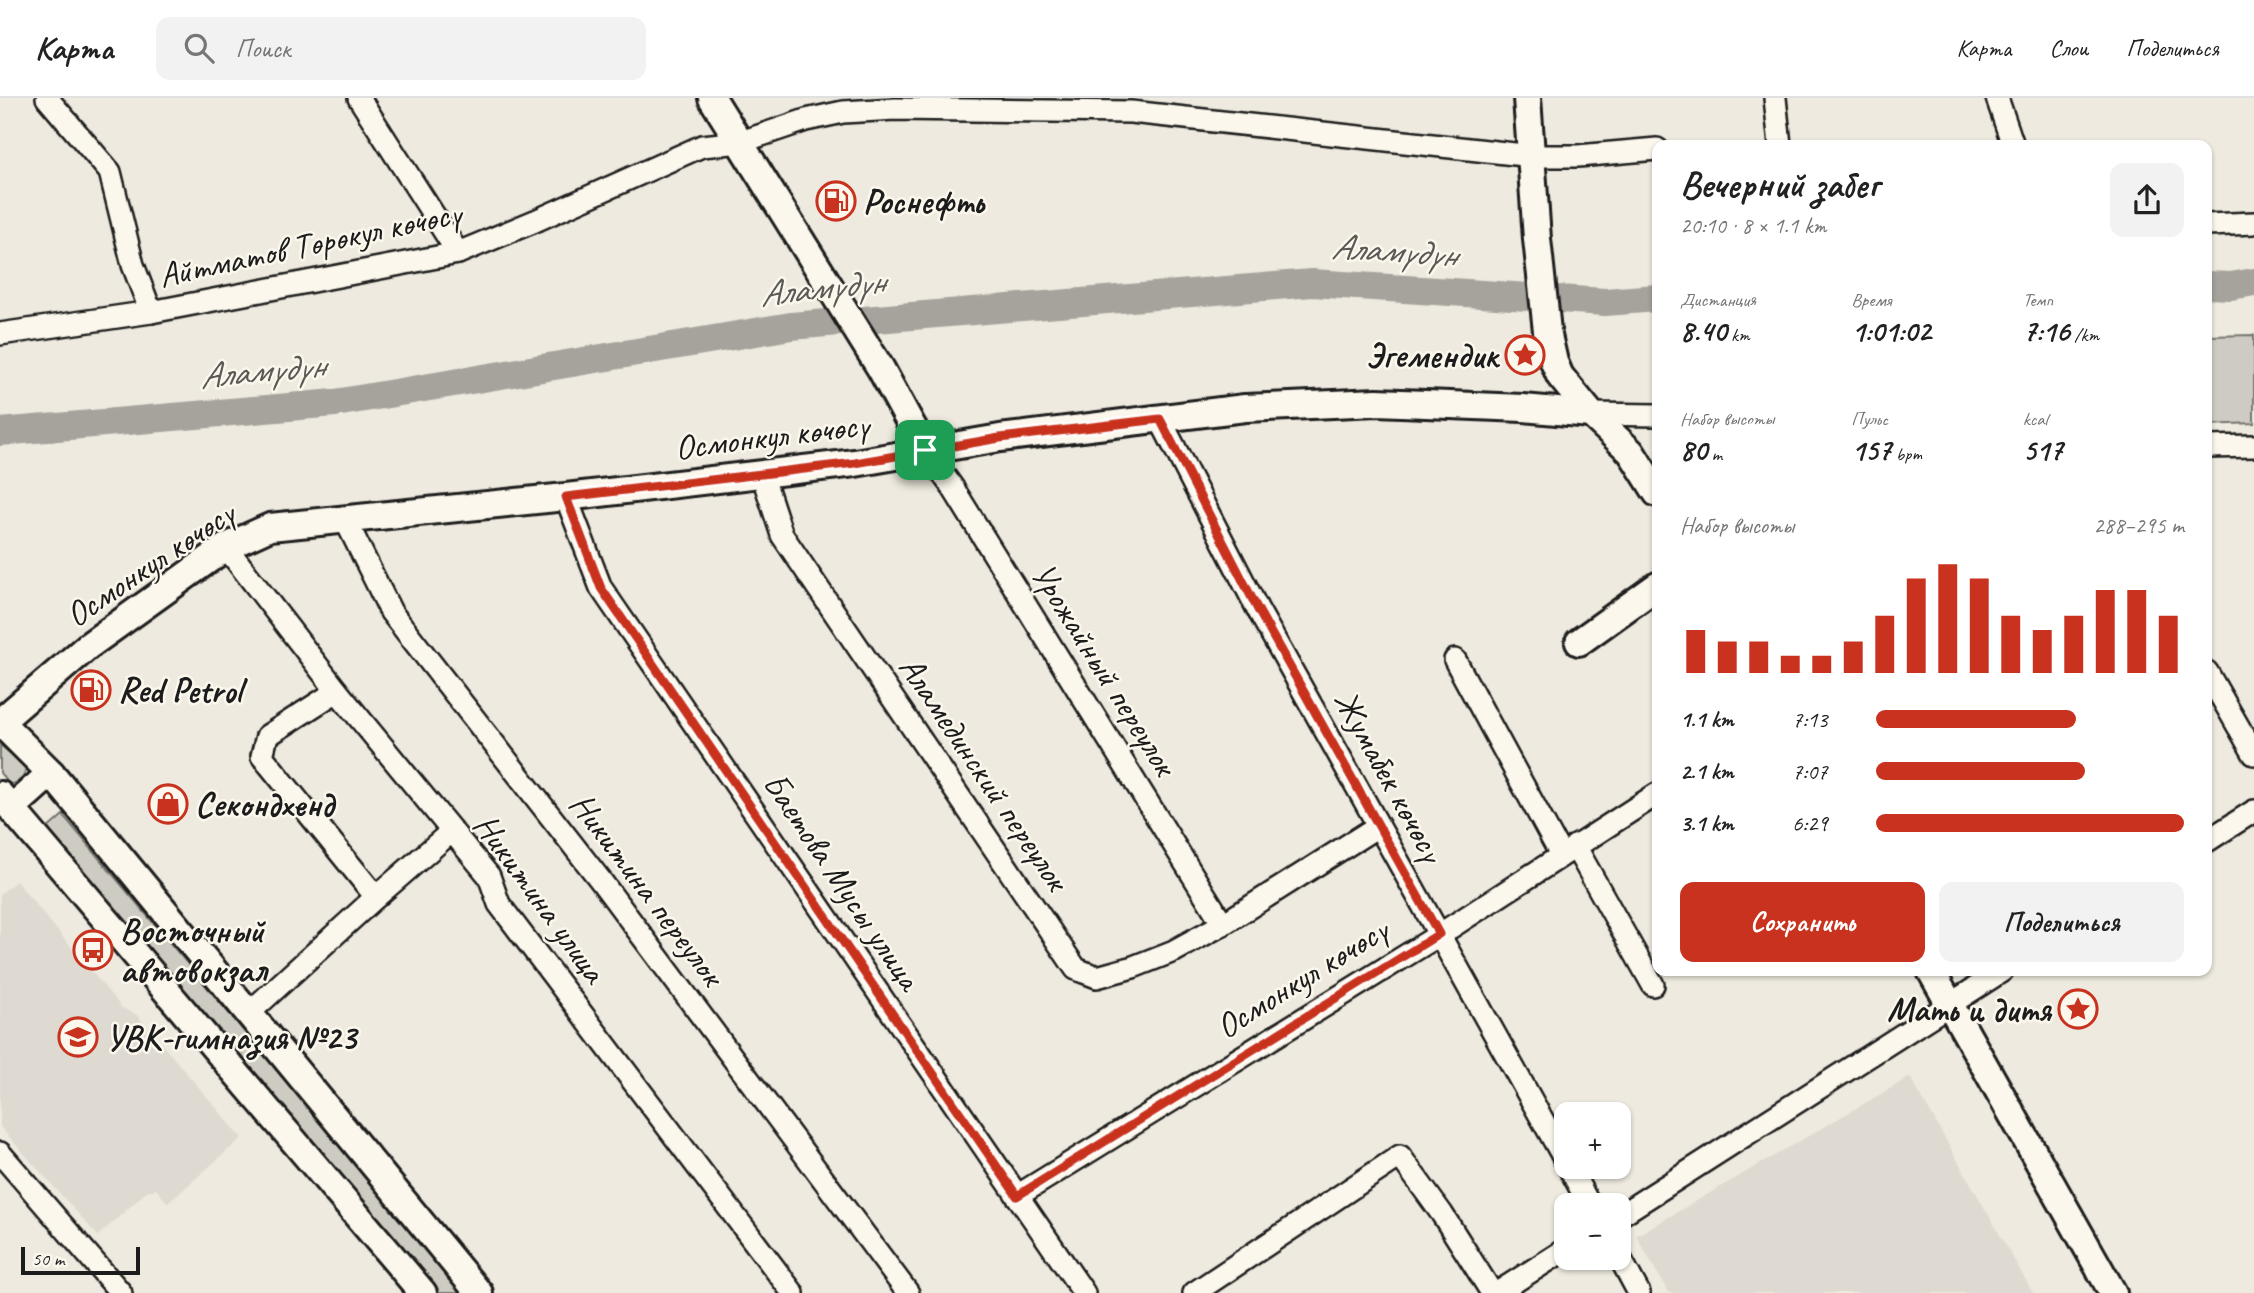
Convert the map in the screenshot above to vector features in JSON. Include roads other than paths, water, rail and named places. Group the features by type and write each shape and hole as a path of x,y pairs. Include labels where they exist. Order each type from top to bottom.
{"main road":[{"path":"712,98 881,369 925,450"},
{"path":"1527,98 1537,239 1547,331 1554,362 1560,376 1591,414 1631,452 1652,485"},
{"name":"Осмонкул көчөсү","path":"0,722 89,646 226,547 270,527 566,497 855,463 1000,438 1245,408 1377,402 1523,408 1591,414"},
{"path":"1579,642 1652,590"},
{"path":"0,722 51,773 479,1293"},
{"path":"51,773 4,808 424,1293"},
{"path":"1934,976 2113,1293"}],"street":[{"path":"47,98 110,172 133,265 151,312"},
{"path":"359,98 458,253"},
{"path":"1775,98 1779,140"},
{"path":"1997,98 2011,140"},
{"name":"Айтматов Төрөкул көчөсү","path":"0,334 151,312 458,253 702,146 741,142 806,120 843,112 1132,105 1533,156 1578,156 1652,149"},
{"path":"2212,225 2254,223"},
{"name":"Осмонкул көчөсү","path":"1591,414 1652,415"},
{"name":"Жумабек көчөсү","path":"1160,419 1257,608 1554,1140"},
{"path":"2212,447 2254,446"},
{"name":"Урожайный переулок","path":"925,450 953,488 1223,925"},
{"name":"Аламединский переулок","path":"762,474 782,535 1076,969 1097,977 1174,951 1223,925 1378,826"},
{"name":"Баетова Мусы улица","path":"566,497 601,588 1084,1293"},
{"name":"Никитина переулок","path":"345,519 391,612 609,892 908,1293"},
{"name":"Никитина улица","path":"226,547 337,691 489,876 499,904 793,1293"},
{"path":"1455,660 1568,850 1653,985"},
{"path":"2212,681 2254,754"},
{"path":"337,691 267,736 262,756 376,897"},
{"name":"Осмонкул көчөсү","path":"1017,1196 1439,934 1652,797"},
{"path":"2212,838 2254,811"},
{"path":"249,1013 452,831"},
{"path":"1631,1208 1994,976"},
{"path":"0,1153 121,1293"},
{"path":"1194,1293 1400,1156 1494,1293 1554,1256"},
{"path":"1627,1270 1639,1293"}],"waterway":[{"name":"Аламүдүн","path":"2212,285 2231,286 2254,282"},
{"name":"Аламүдүн","path":"0,432 335,403 791,326 1312,283 1605,302 1652,298"}],"place":[{"name":"Роснефть","path":"836,201"},
{"name":"Эгемендик","path":"1525,355"},
{"name":"Red Petrol","path":"91,690"},
{"name":"Секондхенд","path":"168,804"},
{"name":"Восточный автовокзал","path":"93,950"},
{"name":"Мать и дитя","path":"2078,1009"},
{"name":"УВК-гимназия №23","path":"78,1037"}]}
